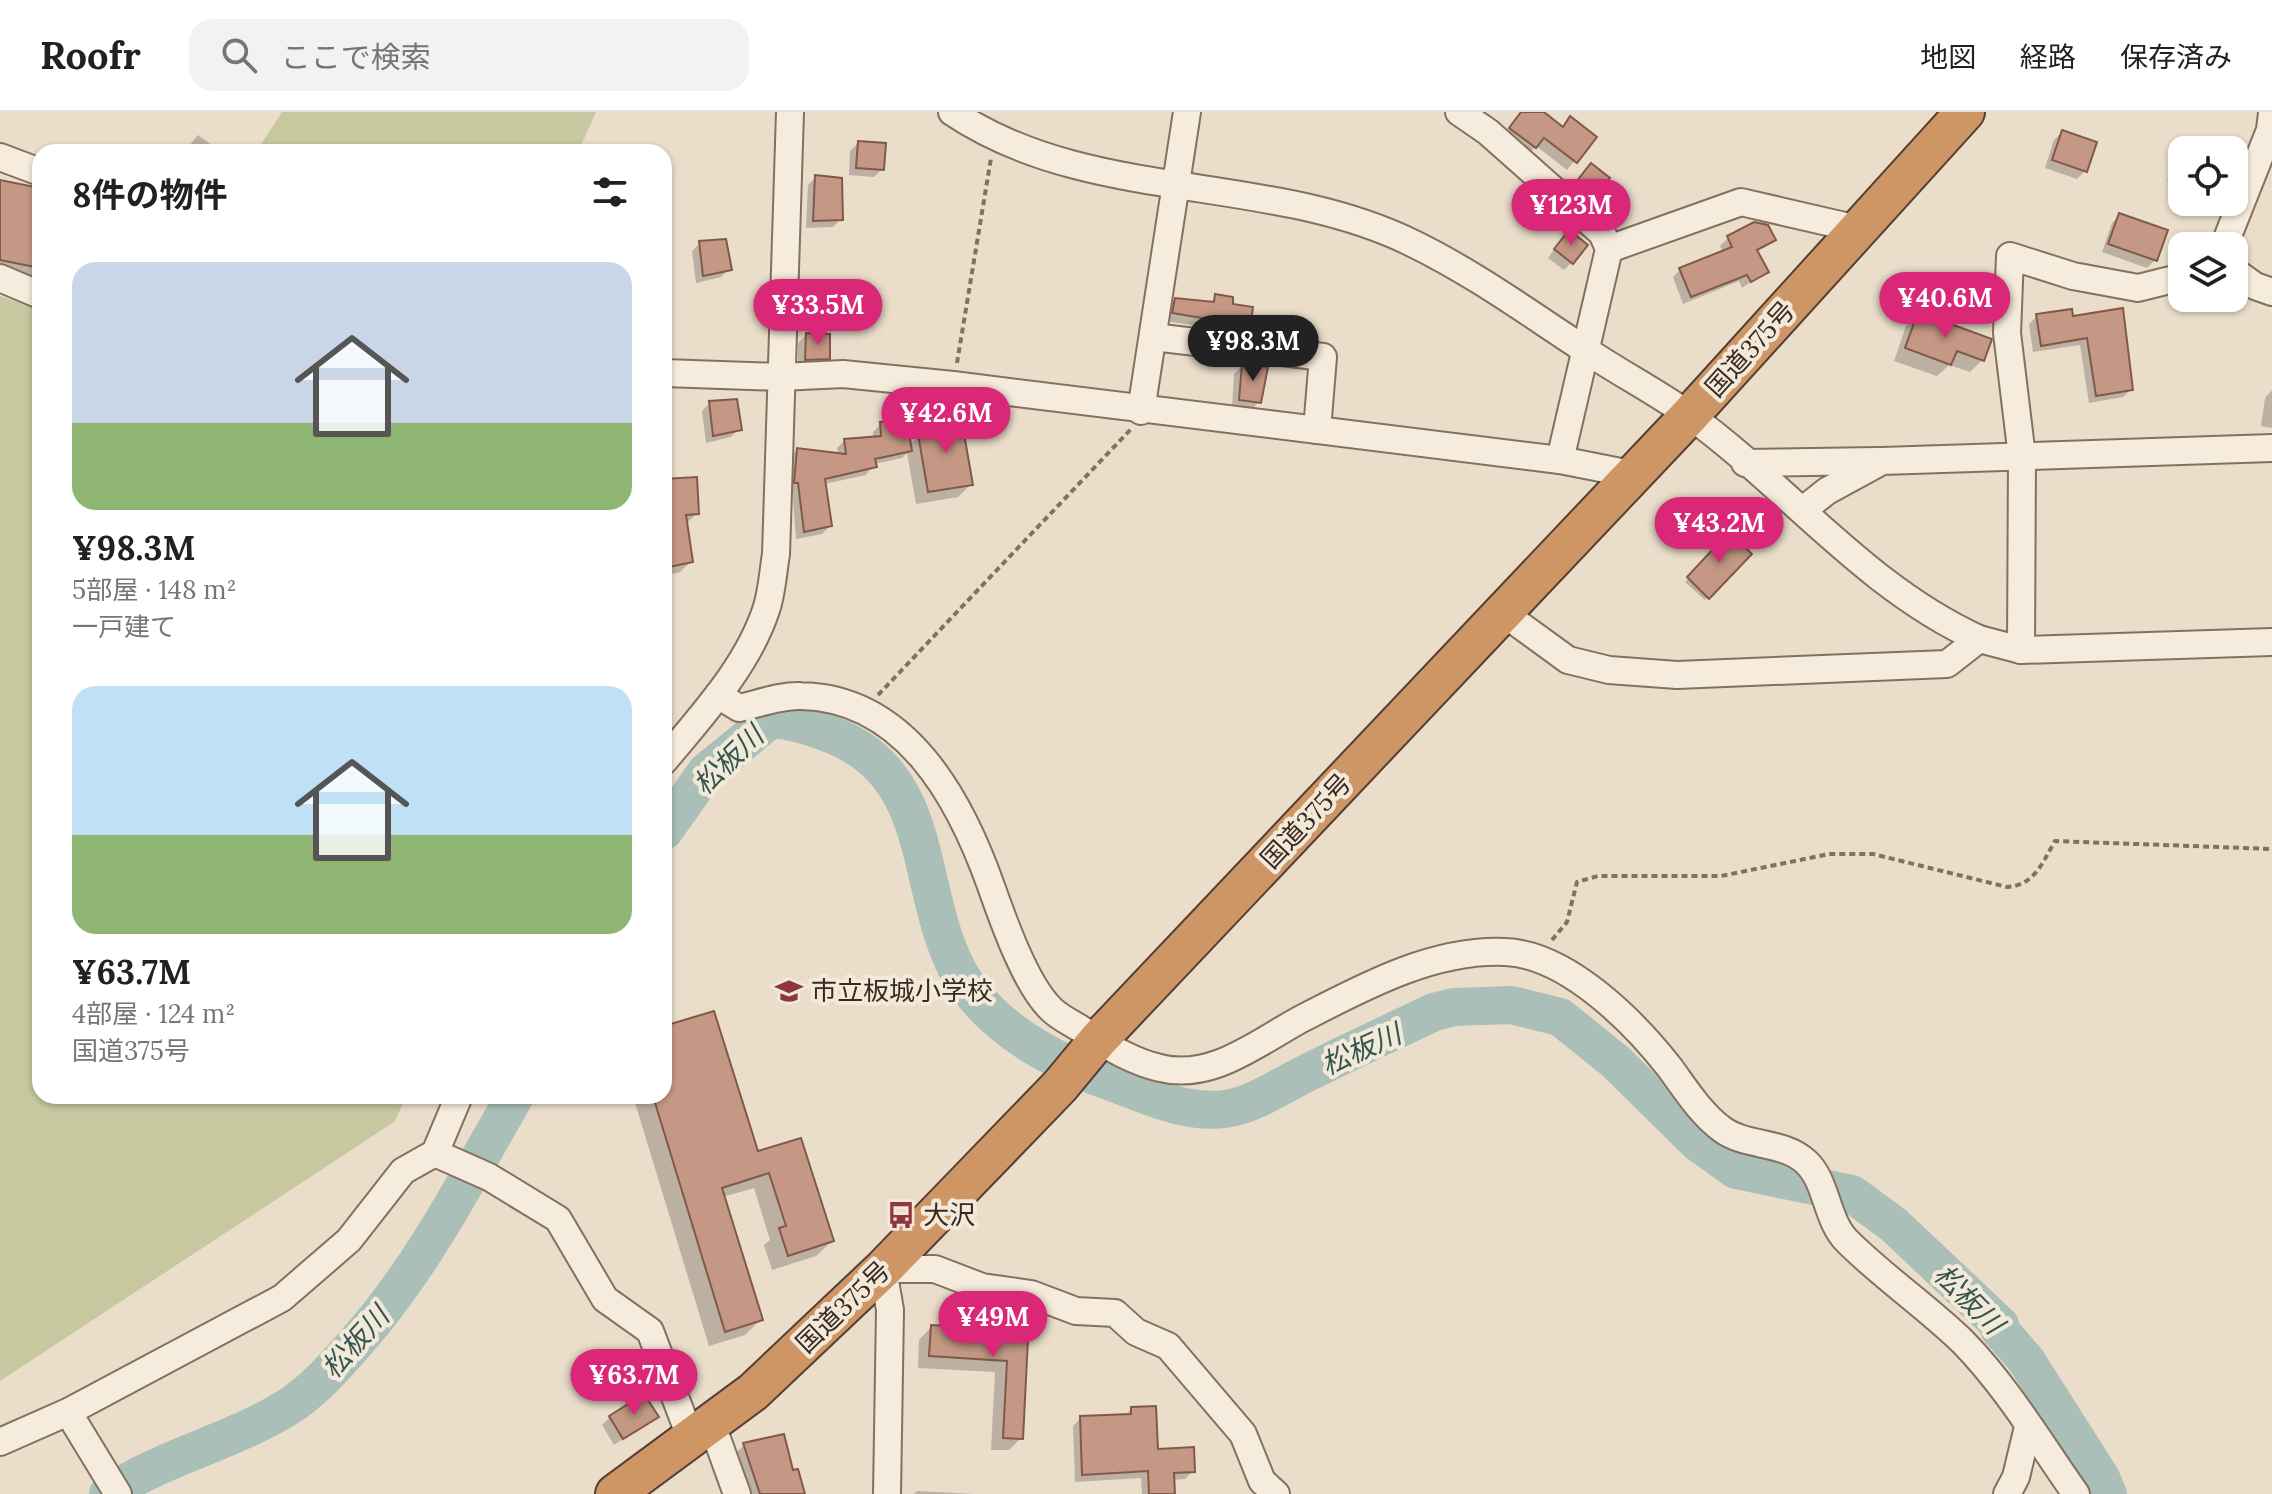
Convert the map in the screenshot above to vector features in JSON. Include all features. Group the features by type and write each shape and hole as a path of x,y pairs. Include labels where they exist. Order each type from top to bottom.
{"highway":[{"name":"国道375号","path":"615,1494 753,1392 883,1269 1060,1086 1092,1047 1689,416 1965,112"}],"street":[{"path":"672,751 718,695 752,643 767,608 776,554 790,112"},
{"path":"952,112 1029,152 1176,187 1294,203 1335,213 1411,242 1488,285 1689,416 1803,510 1846,553 1894,591 1935,619 1979,639 2021,650 2272,642"},
{"path":"1141,411 1187,112"},
{"path":"1459,112 1488,132 1602,233 1609,249 1588,352 1560,460"},
{"path":"2230,232 2270,130 2272,113"},
{"path":"0,157 32,169"},
{"path":"1609,249 1741,202 1858,229"},
{"path":"2021,650 2022,457 2007,333 2010,256 2073,276 2138,288 2168,280"},
{"path":"0,278 32,292"},
{"path":"2248,281 2272,292"},
{"path":"1153,337 1323,357 1317,430"},
{"path":"672,373 781,377 843,374 953,385 1141,411 1560,460 1631,474"},
{"path":"1745,463 2272,448"},
{"path":"1803,510 1827,491 1882,461"},
{"path":"1502,612 1568,660 1609,670 1677,675 1947,664 1979,639"},
{"path":"718,695 739,708 800,695 865,708 902,733 933,771 978,850 1015,948 1049,1008 1092,1047 1162,1069 1222,1064 1310,1014 1420,964 1466,954 1508,952 1539,958 1571,974 1612,1008 1667,1065 1696,1104 1725,1131 1795,1153 1810,1165 1843,1238 1965,1344 2076,1494"},
{"path":"444,1157 457,1104"},
{"path":"0,1442 68,1412 282,1298 349,1240 403,1171 444,1157 489,1177 558,1219 605,1299 650,1331 737,1494"},
{"path":"887,1494 890,1310 883,1269 935,1269 982,1287 1031,1294 1076,1311 1115,1313 1136,1332 1168,1346 1243,1434 1262,1481 1276,1494"},
{"path":"68,1412 118,1494"},
{"path":"2007,1494 2016,1477 2028,1427"}],"path":[{"path":"953,385 992,154 998,137"},
{"path":"865,708 1137,423 1141,411"},
{"path":"1539,958 1567,922 1577,882 1598,876 1721,876 1829,854 1873,854 2007,887 2022,886 2035,875 2055,841 2272,849"}],"green space":[{"path":"282,112 596,112 582,144 261,144"},
{"path":"0,296 32,307 32,1104 403,1104 394,1122 0,1381"}],"building":[{"path":"1521,112 1544,112 1563,127 1570,116 1597,137 1577,163 1544,138 1536,148 1509,128"},
{"path":"2062,130 2097,142 2087,172 2052,160"},
{"path":"858,141 886,143 884,170 856,168"},
{"path":"1591,163 1610,178 1595,197 1576,182"},
{"path":"815,175 842,178 843,220 813,221"},
{"path":"0,180 32,186 32,266 0,260"},
{"path":"2119,213 2168,230 2157,261 2108,244"},
{"path":"1754,222 1768,225 1776,240 1757,250 1769,272 1751,282 1747,275 1691,297 1679,268 1732,247 1727,236"},
{"path":"1569,230 1588,245 1573,264 1554,249"},
{"path":"726,239 732,270 703,276 699,241"},
{"path":"1215,294 1233,297 1233,304 1253,307 1250,332 1231,330 1232,323 1172,313 1175,298 1214,302"},
{"path":"2123,308 2133,390 2096,396 2087,338 2041,346 2036,314 2072,309 2073,316"},
{"path":"1918,312 1992,339 1984,361 1957,351 1951,365 1905,348"},
{"path":"806,333 830,334 830,359 805,360"},
{"path":"1242,364 1268,367 1261,403 1239,400"},
{"path":"737,399 742,430 713,436 709,401"},
{"path":"960,411 973,485 928,492 918,434 943,430 940,414"},
{"path":"907,420 912,451 875,459 877,467 825,479 832,526 804,532 798,483 794,483 797,448 846,454 844,439 881,436 880,422"},
{"path":"697,477 699,514 686,515 693,562 672,566 672,479"},
{"path":"1729,532 1752,554 1709,599 1687,577"},
{"path":"714,1011 758,1151 801,1138 834,1241 788,1256 779,1228 786,1226 769,1173 722,1188 763,1320 725,1332 655,1104 672,1104 672,1024"},
{"path":"988,1317 1029,1319 1023,1439 1003,1438 1007,1361 929,1356 931,1325 988,1328"},
{"path":"644,1394 659,1417 623,1439 609,1416"},
{"path":"1156,1406 1158,1449 1194,1447 1195,1472 1174,1473 1175,1494 1149,1494 1148,1471 1082,1475 1080,1416 1131,1414 1131,1407"},
{"path":"784,1434 793,1470 798,1469 805,1494 760,1494 743,1443"}],"waterway":[{"name":"松板川","path":"672,820 706,772 771,719 803,724 835,736 867,754 890,778 906,805 918,836 943,935 956,967 984,1006 1022,1038 1064,1062 1180,1106 1210,1110 1245,1104 1434,1012 1454,1007 1511,1005 1560,1017 1616,1062 1697,1142 1736,1170 1852,1194 1894,1225 2000,1325 1999,1329 2026,1360 2108,1494"},
{"name":"松板川","path":"108,1494 150,1470 266,1419 298,1400 325,1376 403,1283 510,1104"}],"place":[{"name":"市立板城小学校","path":"789,991"},
{"name":"大沢","path":"901,1215"}]}
